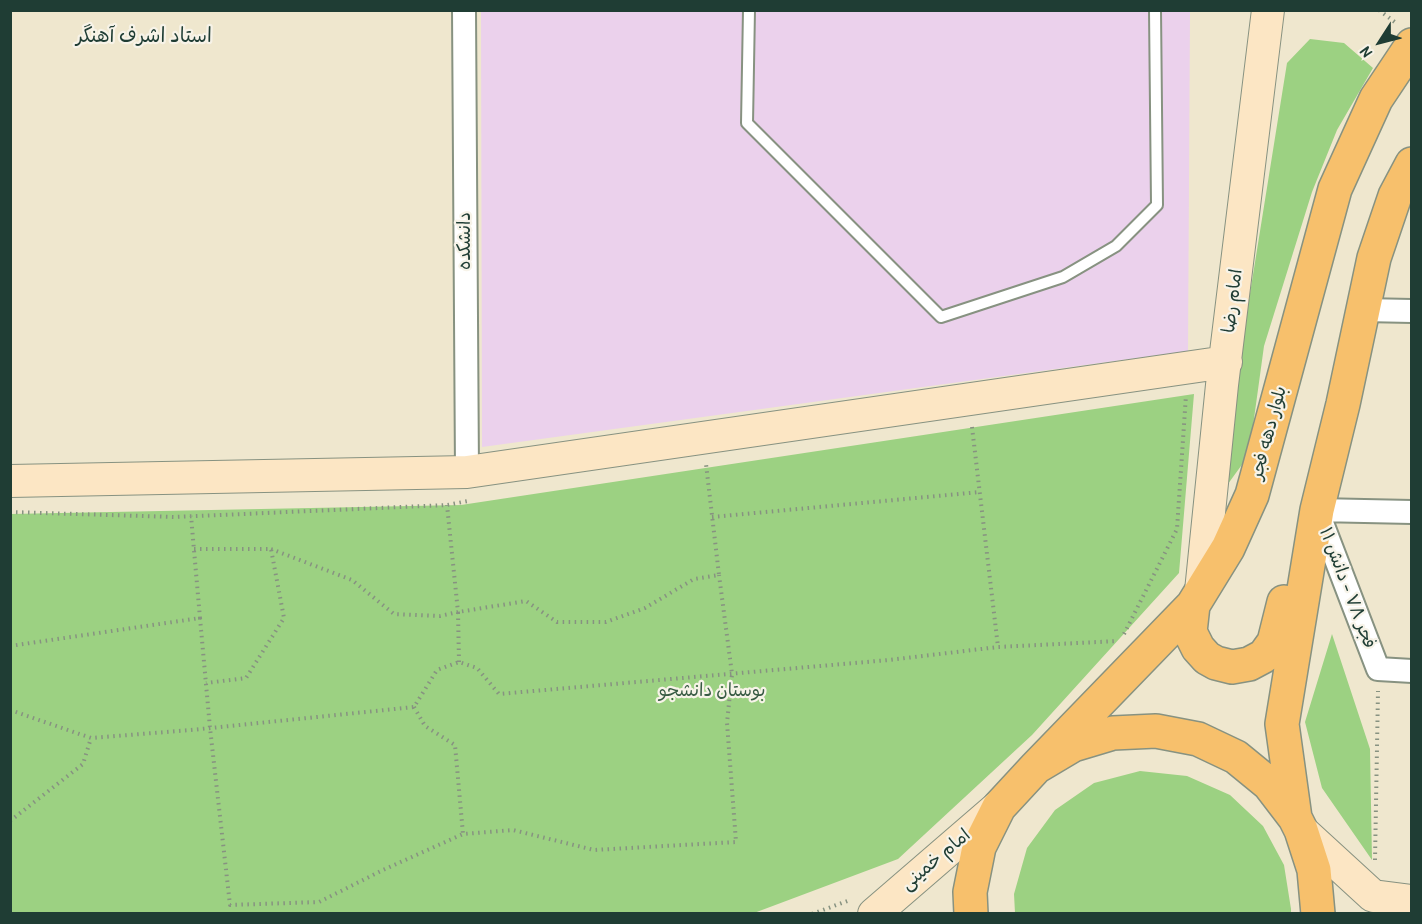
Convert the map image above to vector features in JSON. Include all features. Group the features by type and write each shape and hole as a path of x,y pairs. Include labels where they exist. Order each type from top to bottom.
{"main road":[{"name":"بلوار دهه فجر","path":"1036,767 1197,598 1228,548 1252,495 1335,189 1376,99 1412,45"},
{"path":"1318,914 1314,870 1298,824 1282,724 1317,510 1374,258 1403,196 1412,164"},
{"path":"1197,598 1190,632 1198,648 1207,658 1232,667 1249,664 1264,656 1274,642 1288,581 1317,510"},
{"path":"971,914 970,892 979,848 999,807 1036,767 1072,745 1113,733 1156,731 1198,739 1236,757 1269,784 1298,824"}],"street":[{"name":"دانشکده","path":"464,10 467,472"},
{"name":"امام رضا","path":"1197,598 1268,10"},
{"path":"1363,310 1412,311"},
{"path":"10,481 467,472 1226,362"},
{"path":"1317,510 1412,512"},
{"name":"فجر ۷۸ - دانش ۱۱","path":"1317,510 1378,669 1412,671"},
{"name":"امام خمینی","path":"863,906 999,807"},
{"path":"1298,824 1373,896 1412,901"}],"lane":[{"path":"749,10 747,123 941,317 1063,277 1116,246 1157,205 1155,10"}],"path":[{"path":"1116,649 1177,529 1186,395"},
{"path":"972,427 998,647"},
{"path":"191,516 210,728 230,905 319,902 463,834 513,830 594,850 736,842 727,723 732,674 703,438"},
{"path":"712,518 980,492"},
{"path":"447,505 459,612 459,662"},
{"path":"194,549 271,549 352,580 394,614 440,616 526,601 557,622 606,622 645,608 694,579 719,575"},
{"path":"206,683 246,678 284,618 271,549"},
{"path":"10,646 200,618"},
{"path":"414,706 437,670 459,662 477,668 498,694 889,660 998,647 1120,641"},
{"path":"1373,896 1376,846 1378,669"},
{"path":"414,706 425,726 456,745 463,834"},
{"path":"10,710 91,738 414,706"},
{"path":"10,821 83,764 91,738"},
{"path":"812,914 863,906"}],"shaded area":[{"path":"481,11 1190,11 1188,351 482,447"}],"green space":[{"path":"1310,39 1344,43 1373,68 1337,130 1312,192 1264,346 1249,455 1217,499 1287,63"},
{"name":"بوستان دانشجو","path":"1194,394 1179,573 1032,735 898,859 754,913 11,913 11,514 461,505"},
{"path":"1332,634 1370,749 1372,860 1322,788 1305,722"},
{"path":"1140,771 1187,776 1230,795 1263,826 1284,865 1291,913 1015,913 1014,894 1027,848 1055,810 1094,783"}],"district":[{"name":"استاد اشرف آهنگر","path":"144,37"}]}
